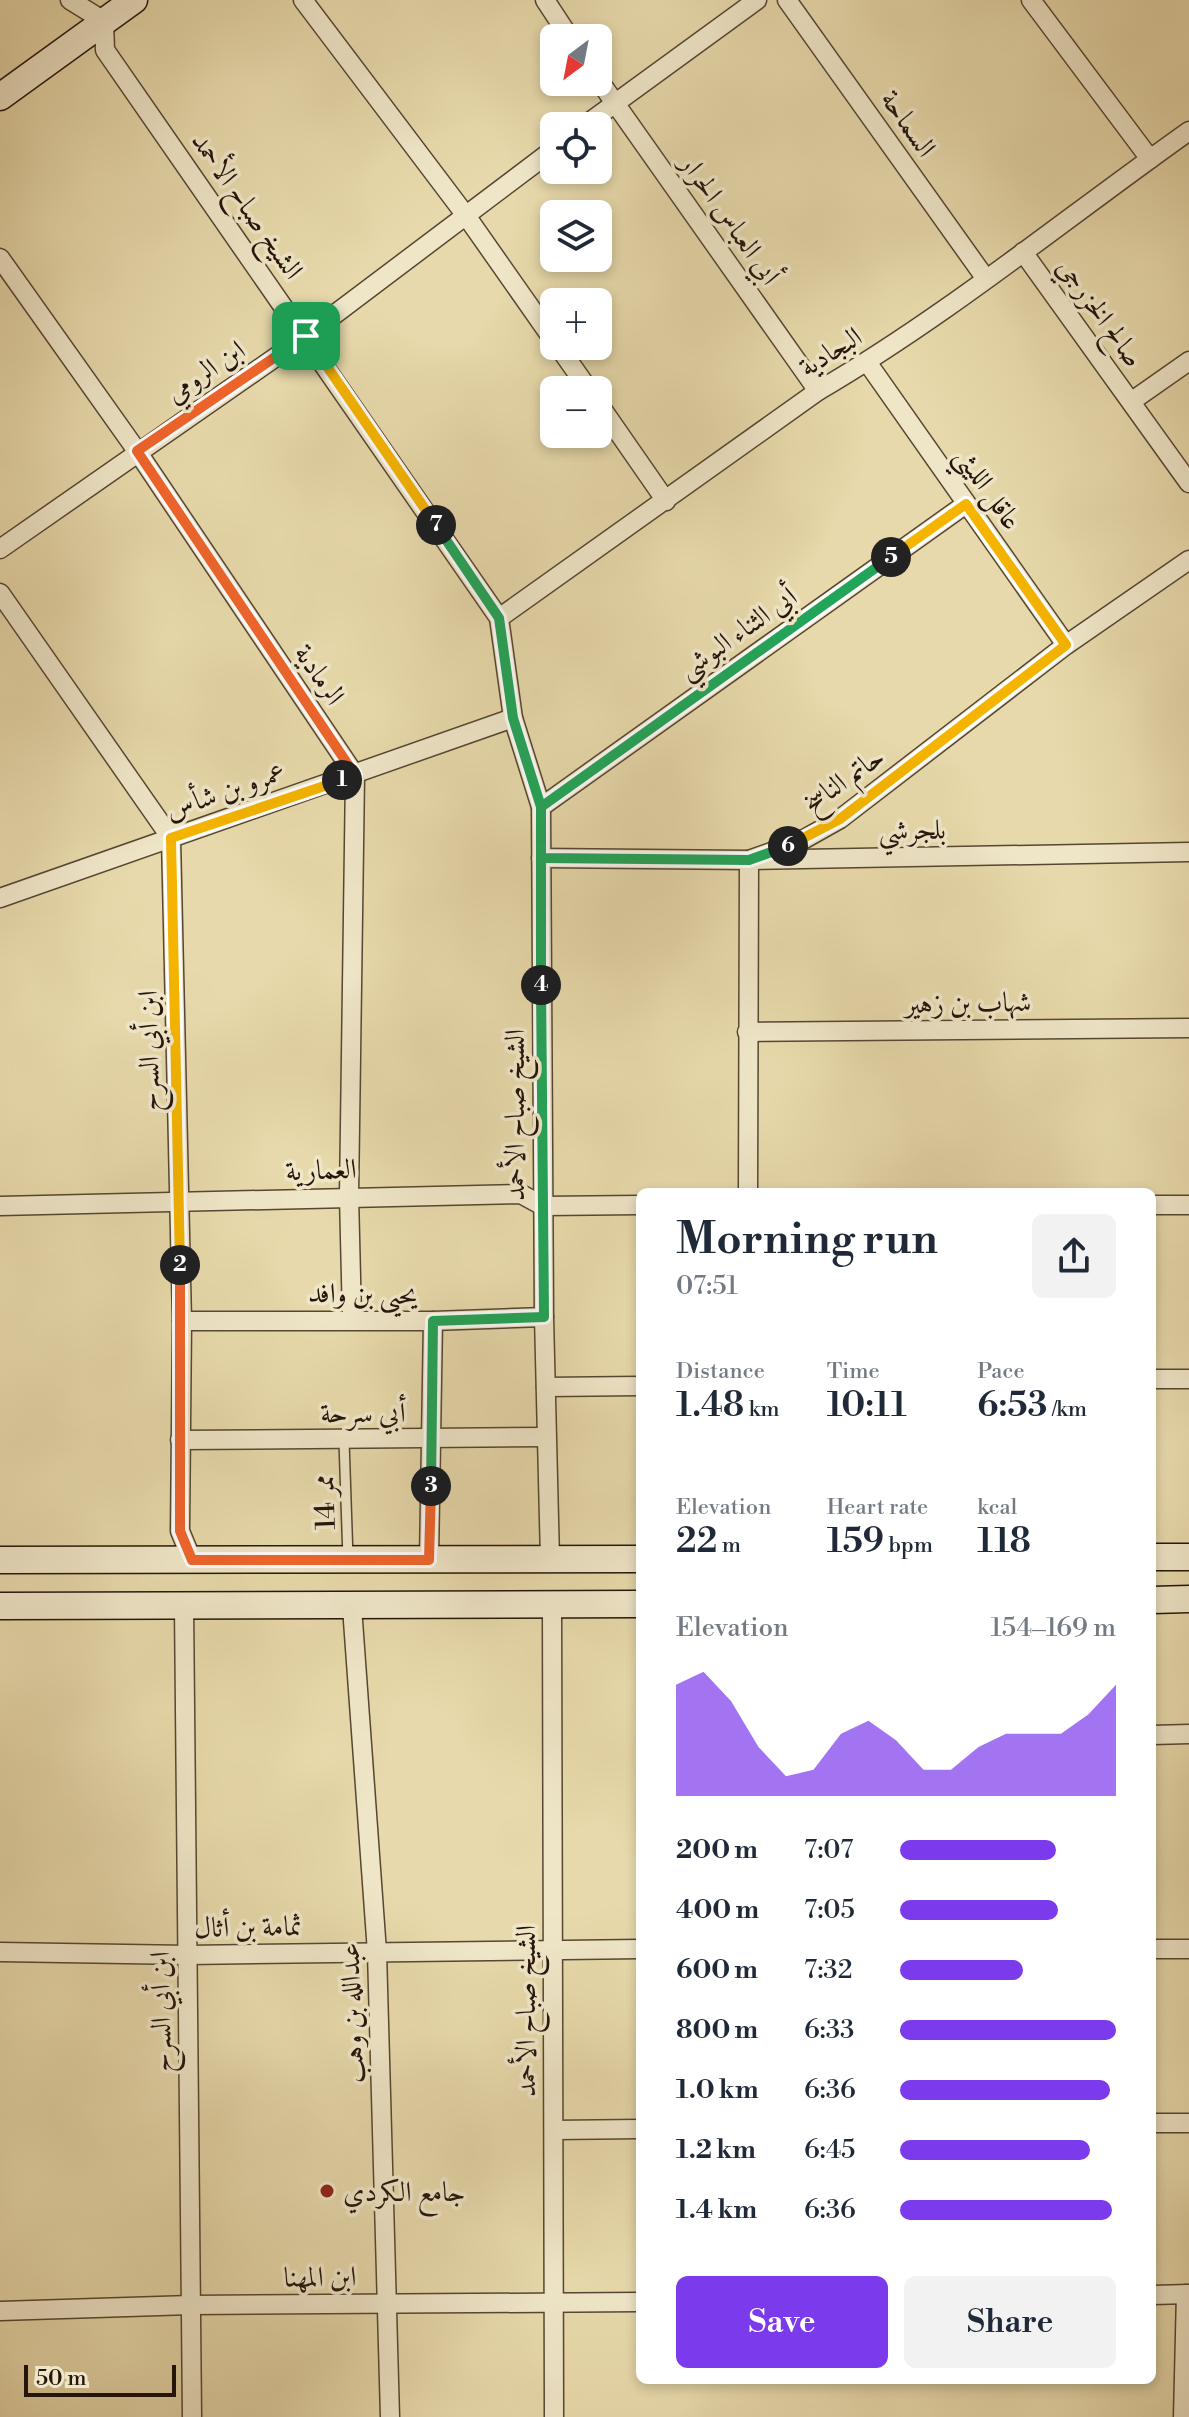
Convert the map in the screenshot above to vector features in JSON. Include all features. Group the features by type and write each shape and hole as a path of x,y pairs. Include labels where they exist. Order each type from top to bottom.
{"street":[{"path":"70,0 104,21"},
{"path":"0,97 134,0"},
{"path":"303,0 467,217 540,321"},
{"path":"545,0 561,24"},
{"path":"602,112 757,0"},
{"name":"السماحة","path":"787,0 986,279"},
{"path":"1031,0 1150,159"},
{"name":"الشيخ صباح الأحمد","path":"104,21 105,50 499,618 513,718 541,807 544,1317 550,1560"},
{"name":"أبي العباس الحرار","path":"609,96 818,391"},
{"name":"البجادية","path":"499,618 818,391 867,362 986,279 1189,131"},
{"name":"ابن الرومي","path":"0,549 306,336 540,160"},
{"name":"صالح الخزرجي","path":"1023,252 1189,483"},
{"name":"الرمادية","path":"0,258 137,451 355,775"},
{"path":"1132,401 1189,361"},
{"name":"عاقل الليثي","path":"867,362 1066,645"},
{"path":"612,423 666,501"},
{"name":"أبي الثناء البوشي","path":"541,807 966,504"},
{"name":"حاتم الناسخ","path":"749,860 799,842 840,819 1066,645 1189,560"},
{"path":"0,593 171,838"},
{"name":"عمرو بن شأس","path":"0,898 513,718"},
{"path":"352,1319 349,1196 355,775"},
{"name":"ابن أبي السرح","path":"171,838 182,1321 180,1531 192,1560"},
{"name":"بلجرشي","path":"541,858 749,860 1189,852"},
{"path":"748,1188 749,860"},
{"name":"شهاب بن زهير","path":"747,1032 1189,1028"},
{"name":"العمارية","path":"0,1206 521,1194 543,1206 636,1205"},
{"path":"1156,1205 1189,1205"},
{"name":"يحيى بن وافد","path":"182,1321 433,1321 544,1317"},
{"path":"429,1560 433,1321"},
{"path":"1156,1379 1189,1379"},
{"path":"546,1387 636,1386"},
{"name":"أبي سرحة","path":"180,1440 546,1437"},
{"path":"1156,1557 1189,1557"},
{"path":"0,1560 348,1562 636,1559"},
{"path":"1156,1600 1189,1599"},
{"name":"الشيخ صباح الأحمد","path":"552,1604 554,2417"},
{"path":"0,1606 636,1604"},
{"name":"ابن أبي السرح","path":"184,1606 192,2417"},
{"name":"عبدالله بن وهب","path":"352,1607 377,1952 390,2417"},
{"path":"1156,1735 1189,1734"},
{"name":"ثمامة بن أثال","path":"0,1952 188,1955 636,1949"},
{"path":"1156,1949 1189,1949"},
{"path":"1156,2123 1189,2123"},
{"path":"554,2130 636,2129"},
{"path":"1156,2295 1188,2294 1183,2417"},
{"name":"ابن المهنا","path":"0,2311 191,2305 636,2302"}],"lane":[{"name":"ممر 14","path":"344,1441 348,1562"}],"place":[{"name":"جامع الكردي","path":"327,2191"}],"route":[{"path":"306,336 137,451 355,775 171,838 182,1321 180,1531 192,1560 429,1560 433,1321 544,1317 541,858 541,807 966,504 1066,645 840,819 799,842 749,860 541,858 541,807 513,718 499,618 306,336"}]}
